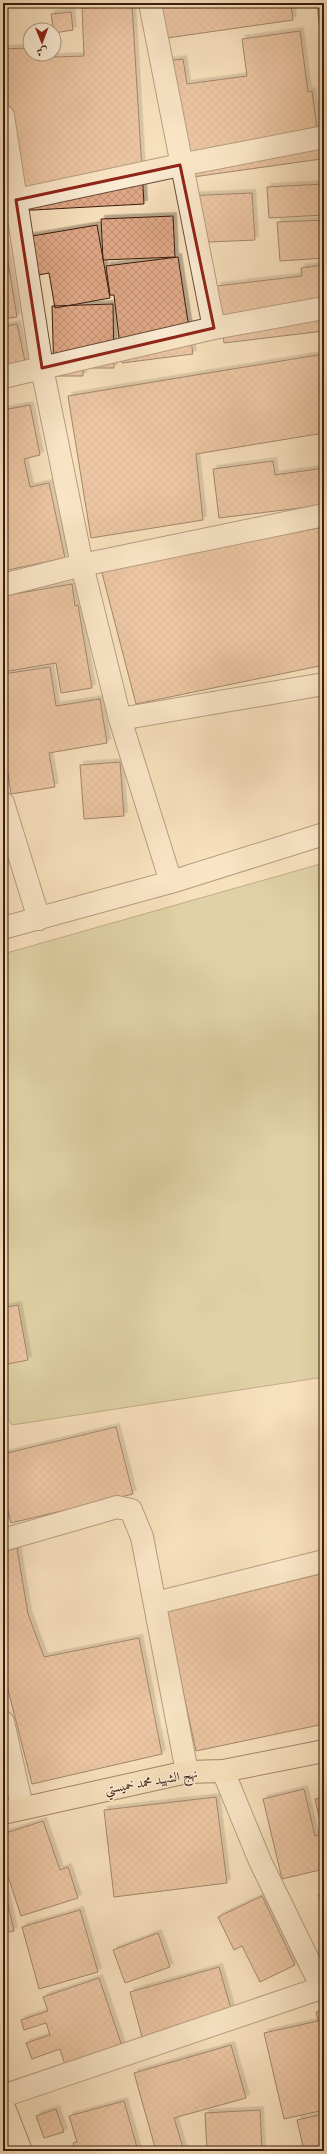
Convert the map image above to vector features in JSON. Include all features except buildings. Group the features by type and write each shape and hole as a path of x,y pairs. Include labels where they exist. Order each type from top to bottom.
{"main road":[{"name":"نهج الشهيد محمد خميستي","path":"13,1810 187,1772 222,1772 324,1751"}],"street":[{"path":"150,3 180,165 214,328"},
{"path":"3,116 10,202 82,565 120,719 171,882"},
{"path":"10,202 180,165 324,137"},
{"path":"3,377 214,328 324,308"},
{"path":"3,585 82,565 324,515"},
{"path":"120,719 324,684"},
{"path":"3,803 38,919"},
{"path":"3,928 171,882 324,834"},
{"path":"3,1540 117,1506 126,1507 131,1510 142,1537 156,1603 187,1772"},
{"path":"156,1603 324,1561"},
{"path":"3,1722 13,1810"},
{"path":"3,2096 323,1988 260,1861 222,1772"},
{"path":"3,2105 21,2151"}],"highlighted area":[{"path":"180,165 214,328 42,368 16,200"}],"shaded area":[{"path":"324,863 324,1377 12,1425 3,1411 3,954"}]}
